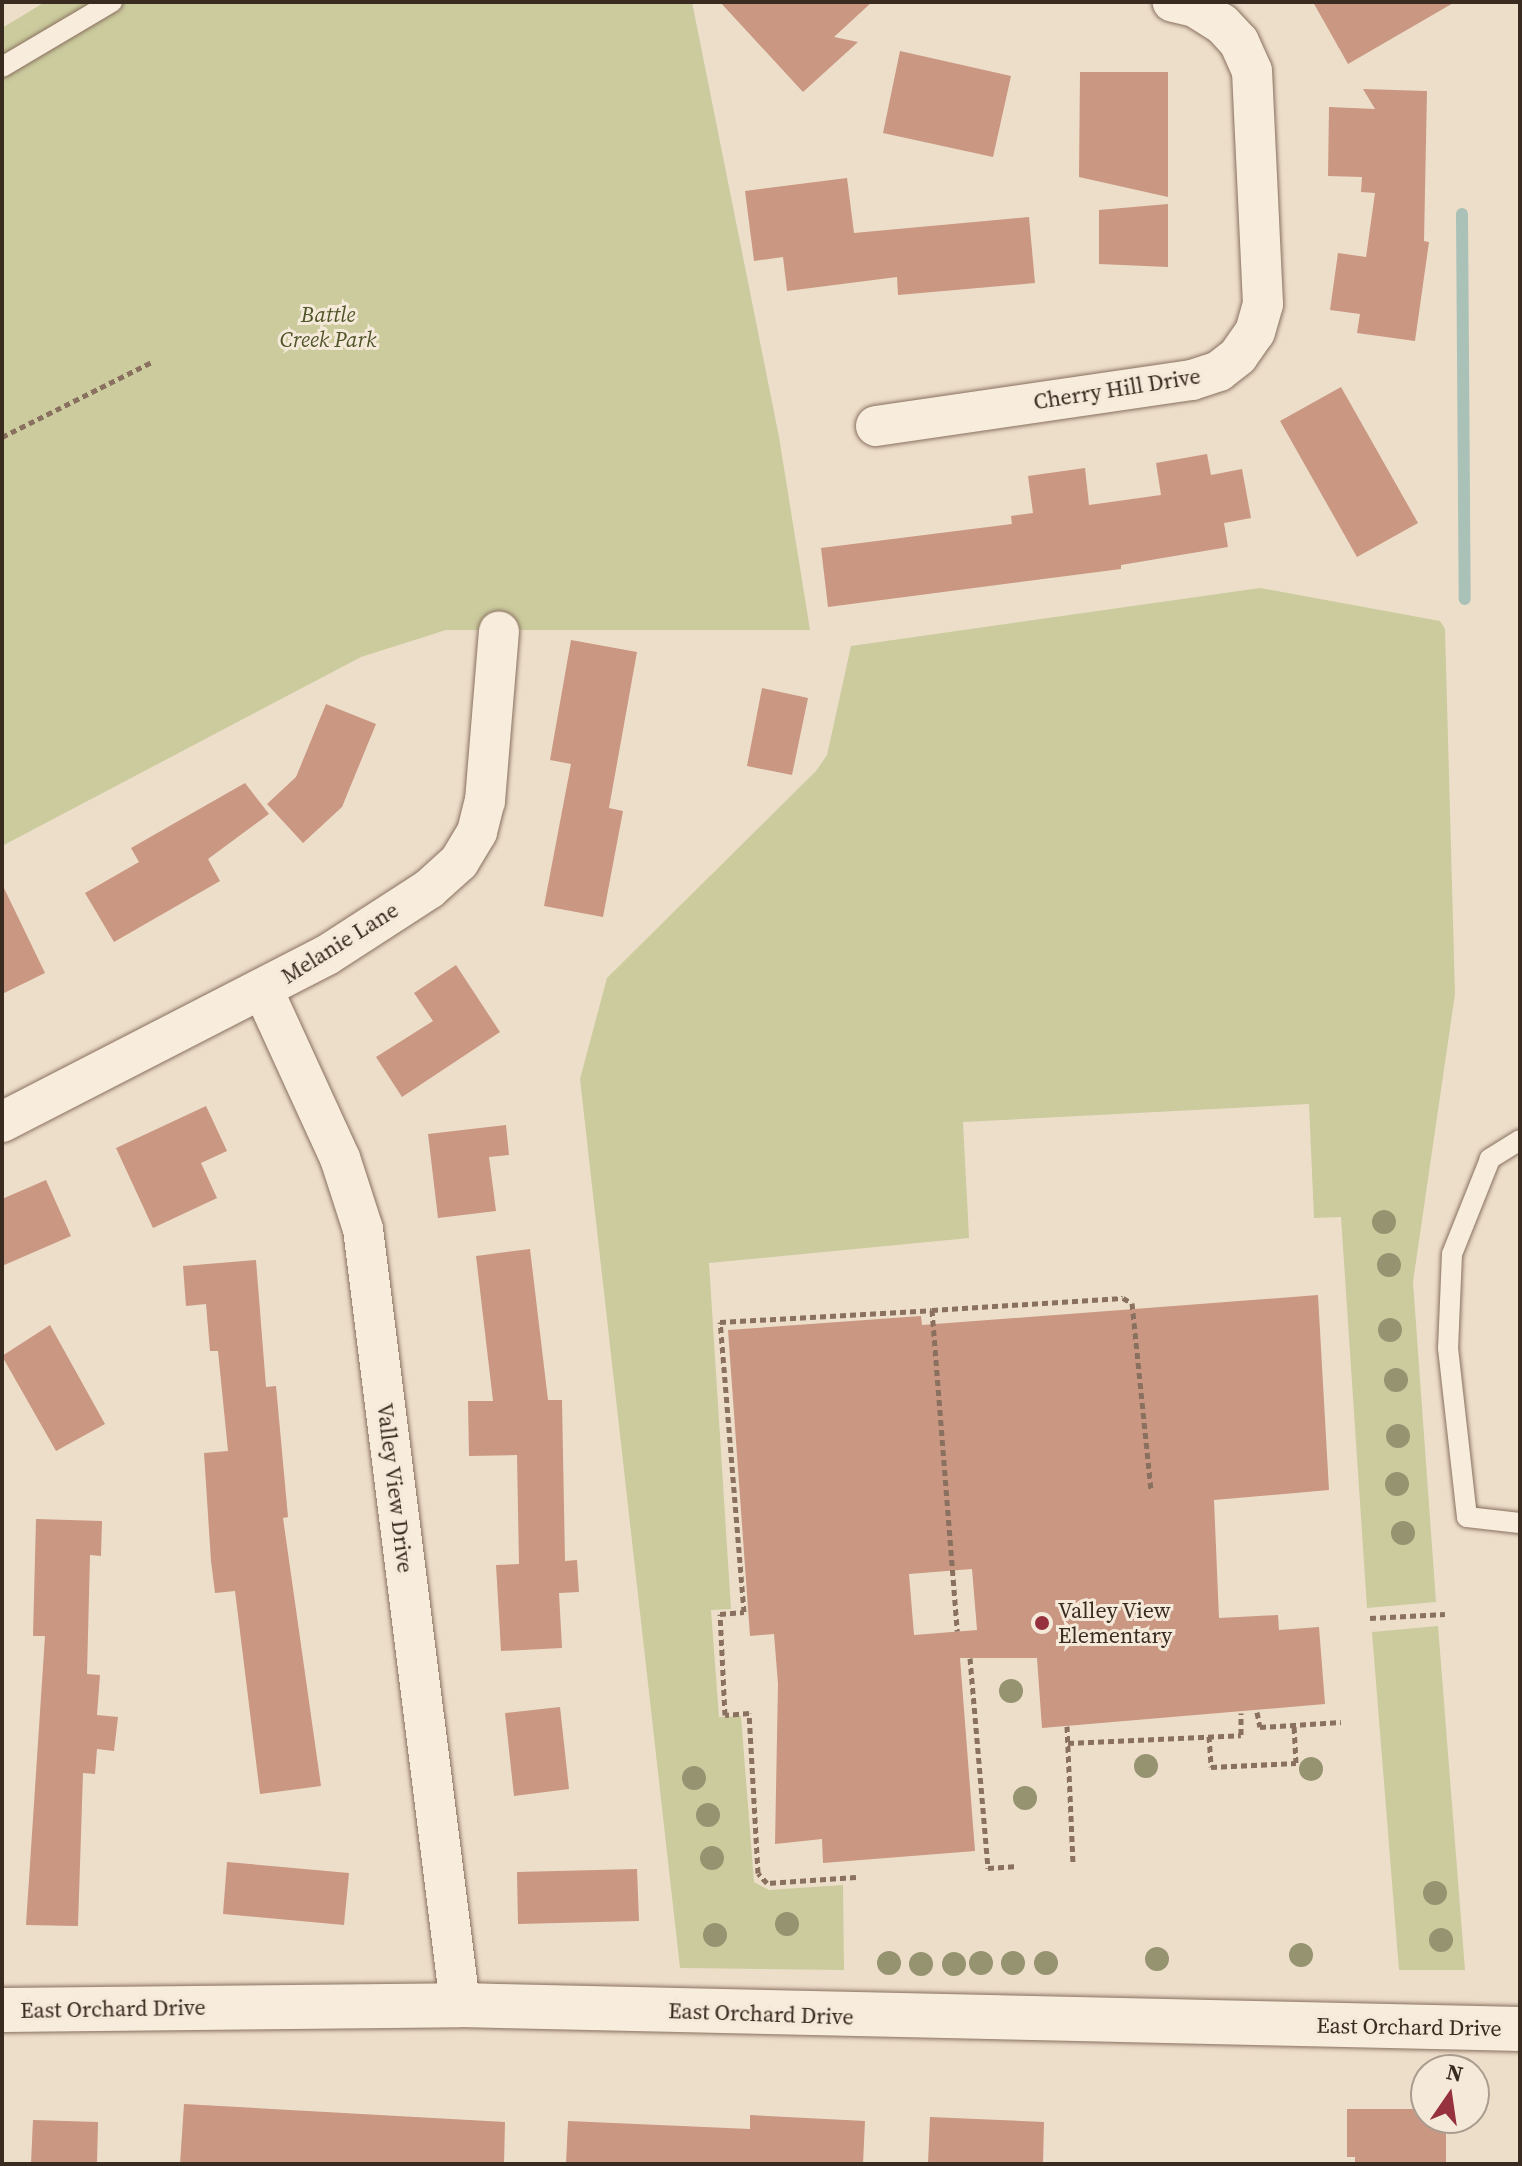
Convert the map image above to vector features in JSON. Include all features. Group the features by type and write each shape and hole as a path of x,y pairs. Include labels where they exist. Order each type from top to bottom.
{"street":[{"name":"Cherry Hill Drive","path":"876,426 1192,380 1219,371 1247,344 1263,304 1252,71 1239,42 1222,24 1195,7 1173,2"},
{"name":"Melanie Lane","path":"2,1122 263,990 429,889 459,862 477,832 485,801 499,632"},
{"name":"Valley View Drive","path":"263,990 340,1158 363,1229 460,2005"},
{"name":"East Orchard Drive","path":"2,2010 460,2005 1520,2029"}],"lane":[{"path":"2,67 112,2"},
{"path":"1520,1140 1490,1159 1452,1254 1448,1348 1467,1517 1520,1523"}],"path":[{"path":"2,437 152,362"},
{"path":"856,1877 767,1883 758,1873 749,1713 725,1715 720,1614 744,1612 720,1322 1123,1298 1132,1303 1151,1491"},
{"path":"932,1310 957,1631"},
{"path":"1370,1618 1445,1614"},
{"path":"970,1658 988,1868 1018,1866"},
{"path":"1257,1712 1260,1727 1341,1722"},
{"path":"1068,1743 1241,1735 1241,1713"},
{"path":"1209,1736 1211,1767 1296,1763 1294,1725"},
{"path":"1067,1726 1073,1862"}],"green space":[{"name":"Battle Creek Park","path":"45,2 692,2 779,437 810,630 446,630 361,657 2,846 2,28"},
{"path":"1260,588 1440,621 1445,629 1455,994 1413,1282 1436,1602 1367,1608 1341,1217 1314,1218 1309,1104 963,1122 969,1238 709,1263 731,1609 711,1610 719,1717 741,1716 754,1882 769,1890 843,1885 844,1970 680,1968 580,1079 607,978 816,771 827,755 851,646"},
{"path":"1438,1626 1465,1970 1399,1970 1372,1632"}],"building":[{"path":"720,2 872,2 834,37 858,42 803,92"},
{"path":"1313,2 1455,2 1348,64"},
{"path":"900,51 1011,76 993,157 883,133"},
{"path":"1080,72 1168,72 1168,197 1079,177"},
{"path":"1363,89 1427,91 1424,241 1429,242 1415,341 1357,333 1360,314 1330,310 1338,253 1366,257 1375,193 1361,192 1362,177 1328,176 1329,107 1375,109"},
{"path":"847,178 854,233 1029,217 1035,283 898,295 897,277 787,291 783,257 754,261 745,191"},
{"path":"1168,204 1168,267 1099,264 1099,210"},
{"path":"1341,387 1418,523 1357,557 1280,421"},
{"path":"1207,454 1211,475 1242,469 1251,518 1224,523 1228,547 1121,565 1121,569 828,607 821,548 1012,524 1011,516 1033,513 1028,476 1085,468 1089,505 1161,495 1156,463"},
{"path":"571,640 637,652 609,808 623,811 603,917 544,906 571,764 550,760"},
{"path":"762,688 808,698 792,775 747,766"},
{"path":"326,704 376,724 342,807 303,843 267,804 296,777"},
{"path":"245,783 269,814 208,859 220,881 114,942 85,893 139,862 131,848"},
{"path":"2,884 45,973 2,994"},
{"path":"456,965 500,1032 402,1097 376,1057 433,1021 414,993"},
{"path":"206,1106 227,1151 201,1163 217,1198 153,1228 116,1148"},
{"path":"506,1125 509,1155 489,1157 496,1211 438,1218 428,1134"},
{"path":"46,1180 71,1236 2,1266 2,1199"},
{"path":"530,1249 548,1400 562,1400 565,1561 577,1560 579,1592 559,1593 562,1648 501,1651 496,1565 519,1564 517,1455 469,1456 468,1401 493,1401 476,1256"},
{"path":"256,1260 266,1387 276,1386 288,1517 283,1518 321,1786 260,1794 235,1591 215,1593 211,1561 204,1453 228,1451 218,1351 210,1351 206,1304 186,1306 183,1266"},
{"path":"1318,1295 1329,1490 1214,1500 1219,1618 1278,1615 1279,1630 1319,1627 1325,1704 1042,1728 1037,1658 960,1658 975,1851 823,1863 822,1839 775,1844 778,1684 774,1634 750,1636 728,1330 921,1316 922,1325","holes":["972,1569 977,1630 914,1635 909,1574"]},
{"path":"50,1325 105,1424 56,1451 2,1356"},
{"path":"36,1519 102,1521 101,1556 90,1555 87,1674 100,1675 97,1715 118,1717 114,1751 97,1749 95,1774 83,1773 78,1926 26,1925 45,1636 33,1636"},
{"path":"560,1707 569,1789 514,1796 505,1713"},
{"path":"227,1862 349,1873 344,1925 223,1914"},
{"path":"637,1869 639,1921 518,1924 517,1872"},
{"path":"184,2104 505,2122 504,2164 180,2164"},
{"path":"1347,2109 1410,2109 1410,2134 1446,2134 1446,2164 1355,2164 1355,2157 1347,2157"},
{"path":"750,2115 865,2121 863,2164 566,2164 568,2121 750,2129"},
{"path":"930,2117 1044,2122 1043,2164 928,2164"},
{"path":"33,2120 98,2122 97,2164 31,2164"}],"waterway":[{"path":"1462,214 1465,599"}],"place":[{"name":"Valley View Elementary","path":"1042,1623"}]}
